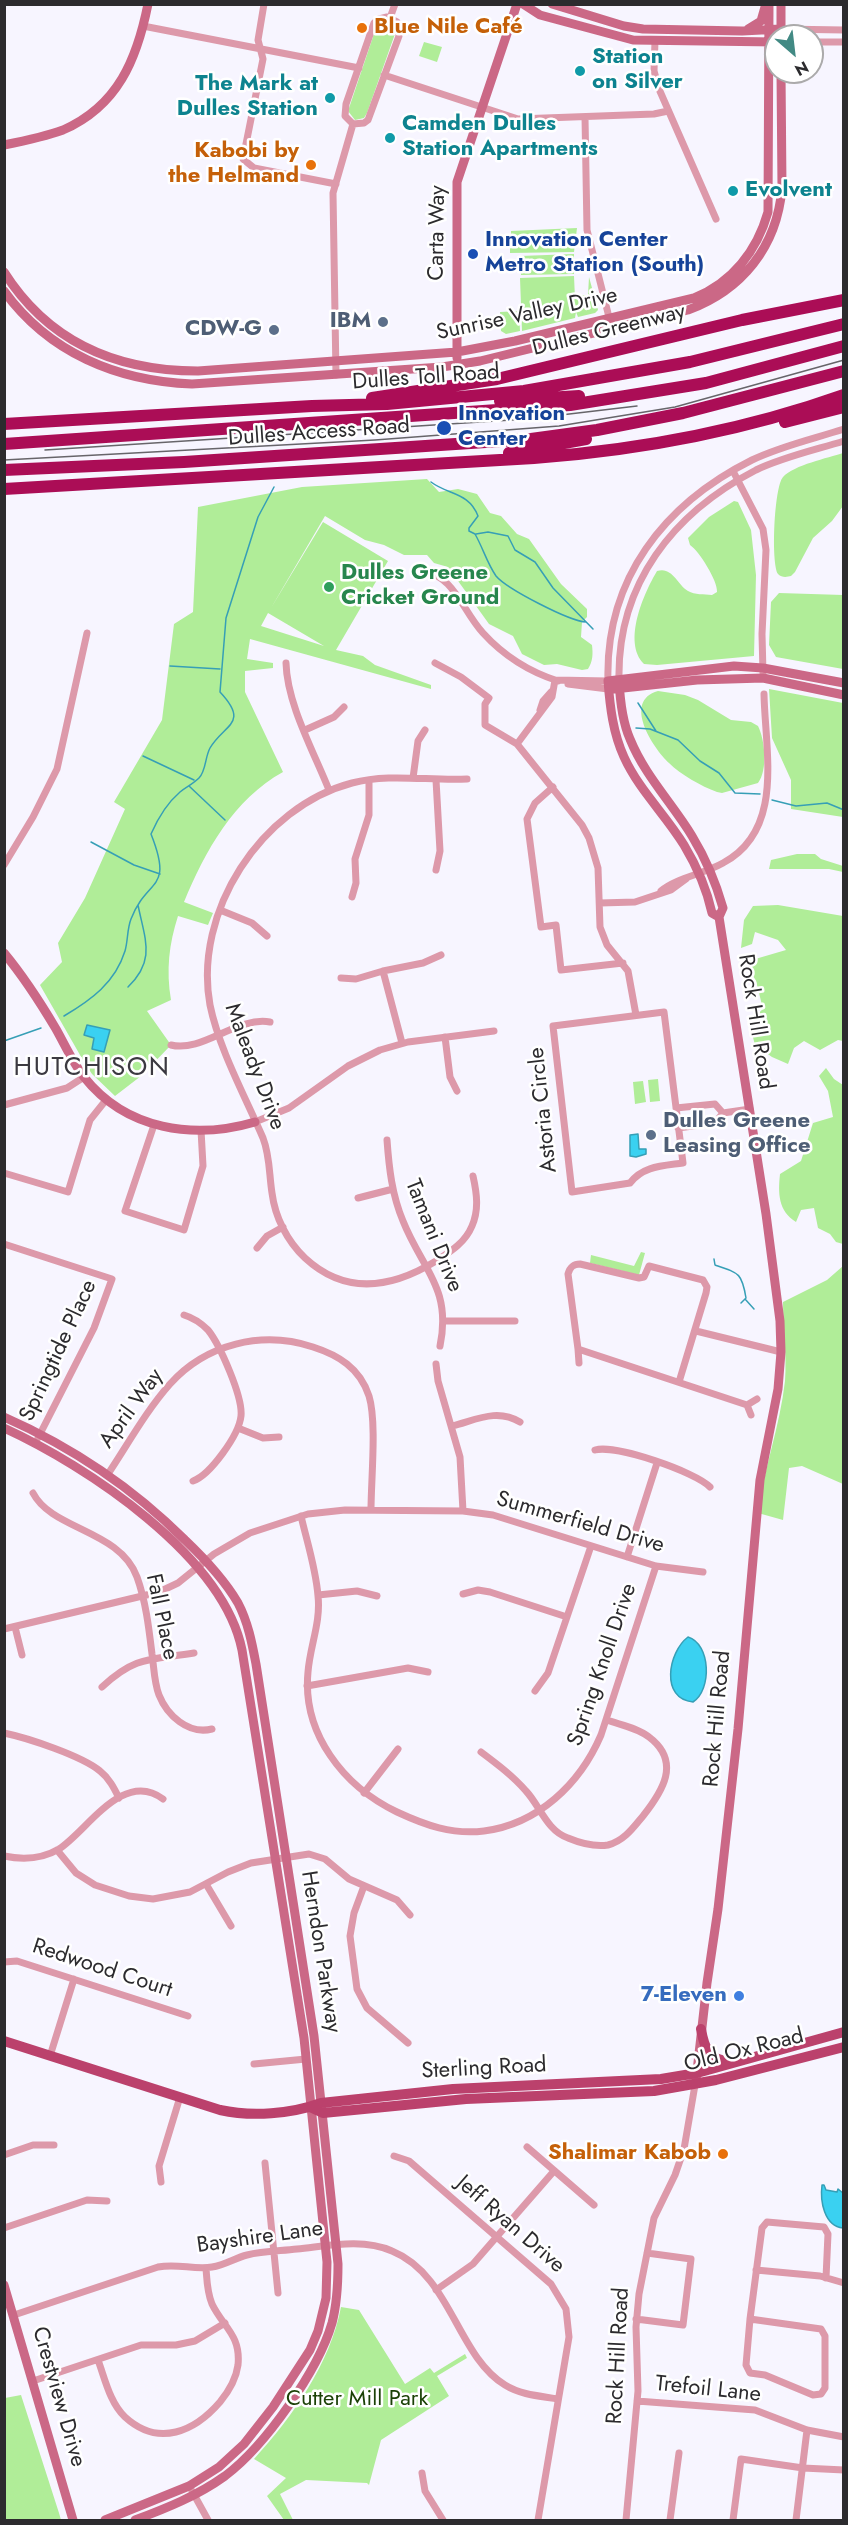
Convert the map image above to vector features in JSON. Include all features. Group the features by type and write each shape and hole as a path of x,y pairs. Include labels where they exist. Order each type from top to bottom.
{"highway":[{"name":"Dulles Greenway","path":"312,406 475,384 742,320 843,300"},
{"name":"Dulles Toll Road","path":"4,424 312,406 387,404 524,391 614,377 740,351 843,324"},
{"name":"Dulles Access Road","path":"4,444 109,435 526,409 614,399 684,387 760,370 843,346"},
{"name":"Dulles Access Road","path":"4,470 487,444 618,426 747,398 843,371"},
{"path":"387,404 422,406 684,387"},
{"path":"731,430 843,395"},
{"path":"336,470 384,461 499,454 549,447 711,412 747,398"},
{"path":"4,489 600,452 778,424 843,407"}],"main road":[{"path":"4,145 62,130 99,106 118,85 128,69 139,44 148,4"},
{"name":"Carta Way","path":"458,365 457,182 517,4"},
{"path":"523,4 540,15 624,38 655,41 764,43"},
{"path":"552,4 633,28 764,30"},
{"path":"742,31 758,25 763,18 767,4"},
{"name":"Sunrise Valley Drive","path":"767,4 769,24"},
{"path":"781,4 781,24"},
{"name":"Sunrise Valley Drive","path":"4,272 29,304 53,326 93,351 132,366 171,371 457,352 610,319 685,300 706,292 735,271 757,242 765,223 769,200 771,84"},
{"name":"Sunrise Valley Drive","path":"4,291 24,315 53,341 91,363 128,376 157,382 192,384 458,365 703,305 734,285 759,258 771,236 780,206 781,84"},
{"path":"619,684 708,668 763,668 843,683"},
{"path":"608,685 763,678 843,695"},
{"name":"Rock Hill Road","path":"619,684 627,731 638,759 691,834 710,870 723,908 719,917 776,1290 781,1352 778,1389 760,1480 738,1729 696,2079"},
{"name":"Rock Hill Road","path":"608,685 612,719 624,758 640,786 684,846 712,913 719,917"},
{"path":"4,953 28,983 84,1077 106,1100 125,1113 154,1125 174,1129 229,1128 255,1122"},
{"name":"Herndon Parkway","path":"4,1417 40,1433 108,1474 152,1509 205,1561 233,1596 249,1633 314,2036 338,2276 332,2323 320,2354 268,2433 253,2451 225,2475 194,2495 135,2520"},
{"name":"Herndon Parkway","path":"4,1428 36,1443 94,1477 166,1536 222,1599 239,1638 306,2059 325,2247 326,2298 318,2331 310,2350 252,2436 219,2467 189,2486 105,2520"},
{"path":"701,2029 705,2045 711,2056 721,2061 742,2060"},
{"name":"Old Ox Road","path":"661,2079 696,2079 742,2060 843,2032"},
{"path":"4,2041 220,2109 246,2114 310,2107 322,2108"},
{"name":"Old Ox Road","path":"654,2091 696,2079 843,2047"},
{"name":"Sterling Road","path":"322,2108 453,2089 661,2079"},
{"name":"Sterling Road","path":"322,2108 654,2091"},
{"name":"Crestview Drive","path":"4,2285 73,2520"}],"street":[{"path":"264,4 258,40 263,49 263,59 243,155 245,162 254,168 336,184"},
{"path":"390,18 394,4"},
{"path":"384,17 390,18 397,22 399,31 384,75 368,120 364,123 353,124 347,120 344,111 358,68 374,23 384,17"},
{"path":"143,26 358,68"},
{"path":"824,31 843,30"},
{"path":"655,41 654,71 668,111 716,219"},
{"path":"824,42 843,42"},
{"path":"384,75 518,119 654,114 668,111"},
{"path":"585,117 587,230 612,329"},
{"path":"336,375 333,212 336,184 353,124"},
{"path":"420,569 443,578 477,626 496,646 524,666 555,681 584,688 608,685 608,649 623,588 637,561 674,514 733,471 779,449 843,429"},
{"path":"619,684 621,638 634,592 650,562 668,537 690,515 739,480 770,464 843,441"},
{"path":"733,471 763,529 766,550 762,625 763,678"},
{"path":"4,865 33,817 57,769 87,633"},
{"path":"286,663 289,686 329,790"},
{"path":"435,663 461,677 489,698 485,704 485,724 517,744 553,787 590,838 598,868 600,927 607,945 623,963 631,981 636,1015"},
{"path":"517,744 551,692 555,681"},
{"path":"600,903 628,903 661,891 671,890 686,879 710,870 743,849 754,835 766,803 768,777 764,694"},
{"path":"305,730 334,717 344,707"},
{"path":"413,778 416,747 425,730"},
{"name":"Maleady Drive","path":"467,779 369,780 329,790 300,806 265,836 240,871 220,910 211,942 208,971 210,1004 219,1034 266,1147 273,1202 283,1227 297,1250 313,1265 347,1281 385,1283 409,1276 458,1246 468,1234 477,1208 474,1176"},
{"path":"352,897 356,883 355,859 369,815 369,780"},
{"path":"436,780 440,851 436,870"},
{"path":"553,787 535,803 528,819 541,927 556,926 561,970 623,963"},
{"path":"220,910 252,922 267,936"},
{"path":"341,978 356,979 383,970 429,962 441,955"},
{"path":"383,970 402,1043"},
{"name":"Astoria Circle","path":"664,1012 676,1108 682,1162 649,1168 636,1175 630,1183 572,1192 553,1026 664,1012"},
{"path":"171,1045 187,1045 250,1022 270,1022"},
{"path":"255,1122 297,1103 333,1076 363,1058 402,1043 494,1031"},
{"path":"445,1037 450,1077 457,1091"},
{"path":"4,1105 67,1088 84,1077"},
{"path":"4,1173 68,1192 90,1120 106,1100"},
{"path":"676,1108 715,1104 723,1113"},
{"path":"678,1128 715,1123 723,1113 750,1109"},
{"path":"154,1125 125,1211 184,1230 203,1166 201,1130"},
{"name":"Tamani Drive","path":"387,1140 393,1189 408,1232 441,1296 443,1321 440,1346"},
{"path":"358,1198 393,1189"},
{"path":"257,1248 267,1236 283,1227"},
{"name":"Springtide Place","path":"4,1244 112,1279 94,1328 36,1443"},
{"path":"579,1364 569,1268 574,1264 639,1278 644,1277 649,1266 703,1280 707,1287 696,1331 679,1382"},
{"path":"184,1316 202,1324 219,1349 241,1405 238,1428 209,1471 193,1481"},
{"path":"443,1321 515,1321"},
{"path":"696,1331 781,1352"},
{"name":"April Way","path":"108,1474 169,1385 195,1362 219,1349 247,1341 283,1340 326,1351 351,1367 366,1388 371,1408 371,1510"},
{"path":"578,1349 747,1405 757,1400"},
{"path":"436,1364 438,1381 452,1426 463,1476 463,1511"},
{"path":"747,1405 751,1415"},
{"path":"452,1426 498,1414 509,1416 520,1422"},
{"path":"238,1428 263,1438 279,1437"},
{"path":"596,1450 614,1449 692,1474 710,1487"},
{"path":"627,1557 657,1463"},
{"name":"Fall Place","path":"33,1493 45,1508 121,1552 133,1568 142,1596 159,1694 171,1715 193,1729 212,1729"},
{"name":"Summerfield Drive","path":"4,1629 169,1588 205,1561 250,1533 301,1516 327,1511 463,1511 511,1520 656,1566 703,1572"},
{"name":"Spring Knoll Drive","path":"301,1516 318,1595 317,1623 309,1660 307,1686 314,1723 324,1746 347,1777 364,1793 416,1821 456,1832 496,1829 540,1810 569,1786 586,1764 607,1720 656,1566"},
{"path":"534,1690 548,1673 591,1546"},
{"path":"463,1594 478,1590 490,1592 567,1617"},
{"path":"318,1595 357,1591 377,1596"},
{"path":"15,1627 22,1655"},
{"path":"102,1687 123,1668 153,1658 194,1653"},
{"path":"307,1686 408,1668 428,1672"},
{"path":"482,1752 519,1782 549,1825 561,1835 592,1845 608,1845 629,1832 659,1795 666,1773 660,1749 643,1733 607,1720"},
{"path":"4,1733 29,1740 92,1766 105,1776 119,1798"},
{"path":"364,1793 398,1749"},
{"path":"4,1856 15,1859 37,1858 57,1850 103,1809 119,1798 145,1791 163,1799"},
{"path":"57,1850 69,1866 84,1879 101,1887 129,1896 166,1898 190,1892 239,1867 286,1856 301,1854 317,1856 331,1863 349,1879 397,1900 410,1915"},
{"path":"206,1884 231,1926"},
{"path":"364,1886 354,1913 350,1936 357,1989 367,2008 408,2043"},
{"name":"Redwood Court","path":"4,1962 17,1961 188,2016"},
{"path":"50,2056 74,1979"},
{"path":"254,2064 306,2059"},
{"name":"Rock Hill Road","path":"626,2520 639,2374 636,2319 654,2218 675,2175 684,2149 696,2079"},
{"path":"160,2182 159,2166 180,2097"},
{"path":"4,2155 33,2145 54,2145"},
{"path":"527,2147 594,2205"},
{"name":"Jeff Ryan Drive","path":"394,2157 409,2161 497,2236 551,2284 567,2309 569,2337 538,2520"},
{"path":"265,2163 278,2293"},
{"path":"436,2290 468,2268 554,2171"},
{"path":"4,2228 83,2201 95,2199 107,2201"},
{"path":"750,2319 821,2329 825,2336 825,2388 821,2394 813,2395 765,2375 750,2373 746,2365 750,2319 762,2228 767,2222 821,2226 828,2234 826,2278"},
{"name":"Bayshire Lane","path":"14,2315 158,2267 177,2265 206,2268 223,2265 246,2255 369,2244 392,2251 421,2270 483,2365 498,2380 517,2391 558,2399"},
{"path":"636,2319 683,2325 690,2259 647,2253"},
{"path":"98,2360 114,2403 137,2426 154,2432 181,2431 197,2424 227,2394 236,2377 235,2337 216,2311 208,2294 206,2268"},
{"path":"756,2270 826,2278 843,2283"},
{"path":"33,2381 141,2345 176,2345 195,2341 225,2323"},
{"name":"Trefoil Lane","path":"637,2401 755,2410 807,2430 843,2437"},
{"path":"796,2520 807,2430"},
{"path":"670,2520 679,2453"},
{"path":"733,2520 741,2459 802,2468 843,2470"},
{"path":"422,2473 424,2491 443,2520"},
{"path":"189,2486 208,2520"}],"green space":[{"path":"390,21 396,27 396,31 367,113 364,118 355,120 348,111 377,25"},
{"path":"424,42 442,47 437,62 419,56"},
{"path":"577,228 574,252 510,253 510,243 505,243 505,240 511,240 511,231"},
{"path":"574,254 574,274 521,275 520,256"},
{"path":"574,276 575,299 577,295 588,295 589,277 598,310 595,313 578,317 576,312 575,318 522,331 520,278"},
{"path":"519,311 520,331 506,334 501,331 500,312"},
{"path":"843,453 843,506 832,521 813,538 795,572 791,576 781,576 776,567 774,541 777,495 783,477 803,465"},
{"path":"427,479 439,492 458,489 477,494 490,513 501,516 517,534 529,539 561,584 587,609 587,617 582,622 581,637 592,645 591,663 588,669 582,670 557,664 544,665 522,654 513,636 489,624 448,567 434,563 427,555 404,555 384,545 365,540 325,516 271,608 323,522 388,561 336,650 363,656 375,665 431,685 431,689 250,639 247,659 273,663 273,668 245,671 245,692 283,772 266,783 236,812 223,828 201,864 184,902 213,913 208,925 178,916 169,957 171,1000 147,1011 171,1045 141,1076 115,1096 92,1074 40,985 62,962 58,943 85,898 125,809 114,802 162,720 174,624 193,612 198,507 302,487","holes":["268,613 324,646 261,626"]},
{"path":"734,501 738,502 751,530 756,575 754,656 657,665 644,664 638,655 635,631 641,604 657,571 667,571 691,592 712,595 717,592 711,574 690,545 688,538 709,517"},
{"path":"779,593 843,595 843,669 776,657 769,645 771,602"},
{"path":"769,689 843,703 843,817 791,809 791,780 772,738"},
{"path":"658,691 685,695 698,700 731,720 751,722 758,726 762,739 764,763 758,783 722,793 717,792 692,780 669,763 655,747 641,714 642,704 647,696"},
{"path":"797,854 815,854 821,859 843,866 843,872 829,869 769,869 771,860"},
{"path":"778,905 843,916 843,1041 838,1040 820,1050 804,1041 794,1048 788,1064 772,1057 755,1045 749,1022 763,1009 756,981 745,962 786,950 778,940 755,932 752,944 741,948 744,920 753,906"},
{"path":"826,1068 834,1079 843,1085 843,1244 836,1242 830,1234 818,1228 814,1208 801,1210 796,1222 790,1218 782,1207 779,1195 780,1174 801,1161 813,1123 833,1117 828,1091 819,1076"},
{"path":"658,1079 660,1101 650,1102 648,1080"},
{"path":"643,1081 646,1102 635,1104 633,1082"},
{"path":"641,1252 645,1253 639,1275 590,1263 591,1255 634,1266"},
{"path":"843,1266 843,1484 802,1466 789,1468 783,1520 758,1513 785,1381 783,1302 827,1280"},
{"name":"Cutter Mill Park","path":"341,2307 359,2310 405,2384 430,2368 434,2373 465,2354 467,2358 437,2376 449,2396 381,2440 369,2485 367,2483 306,2480 280,2494 293,2520 284,2520 267,2496 286,2478 254,2459 296,2407 319,2369 336,2328"},
{"path":"21,2395 61,2520 5,2520 5,2398"}],"water":[{"path":"87,1025 110,1030 104,1052 92,1049 94,1038 84,1035"},
{"path":"638,1134 639,1149 646,1149 646,1154 630,1156 630,1135"},
{"path":"688,1637 696,1641 701,1648 706,1668 703,1688 693,1702 682,1699 675,1693 671,1674 676,1653"},
{"path":"822,2185 826,2190 837,2192 838,2189 843,2193 843,2228 831,2223 827,2218 823,2205"}],"waterway":[{"path":"431,482 464,498 474,508 478,516 469,531 475,534 490,566 502,582 539,604 586,622"},
{"path":"64,1016 101,990 121,962 131,919 137,906 159,875 160,866 151,834 171,801 199,778 210,748 232,723 233,711 220,692 226,618 258,517 274,487"},
{"path":"476,534 488,532 508,536 515,550 535,562 553,588 593,629"},
{"path":"170,666 220,669"},
{"path":"638,703 656,731"},
{"path":"636,728 650,729 678,740 700,761 719,773 735,793 760,794"},
{"path":"143,756 194,780"},
{"path":"189,786 225,820"},
{"path":"772,800 796,806 827,803 844,810"},
{"path":"91,842 134,865 160,874"},
{"path":"128,987 137,977 145,958 145,939 138,905"},
{"path":"4,1041 41,1028"},
{"path":"714,1259 715,1265 738,1275 743,1283 746,1298 741,1303 745,1299 754,1309"}],"railway":[{"path":"4,460 375,440 559,426 675,407 844,360"},
{"path":"45,450 527,419 637,406"}],"place":[{"name":"Blue Nile Café","path":"362,28"},
{"name":"Station on Silver","path":"580,71"},
{"name":"The Mark at Dulles Station","path":"330,98"},
{"name":"Camden Dulles Station Apartments","path":"390,138"},
{"name":"Kabobi by the Helmand","path":"311,165"},
{"name":"Evolvent","path":"733,191"},
{"name":"Innovation Center Metro Station (South)","path":"473,254"},
{"name":"IBM","path":"383,322"},
{"name":"CDW-G","path":"274,330"},
{"name":"Innovation Center","path":"444,428"},
{"name":"Dulles Greene Cricket Ground","path":"329,587"},
{"name":"Dulles Greene Leasing Office","path":"651,1135"},
{"name":"7-Eleven","path":"739,1996"},
{"name":"Shalimar Kabob","path":"723,2154"}],"district":[{"name":"HUTCHISON","path":"92,1069"}]}
